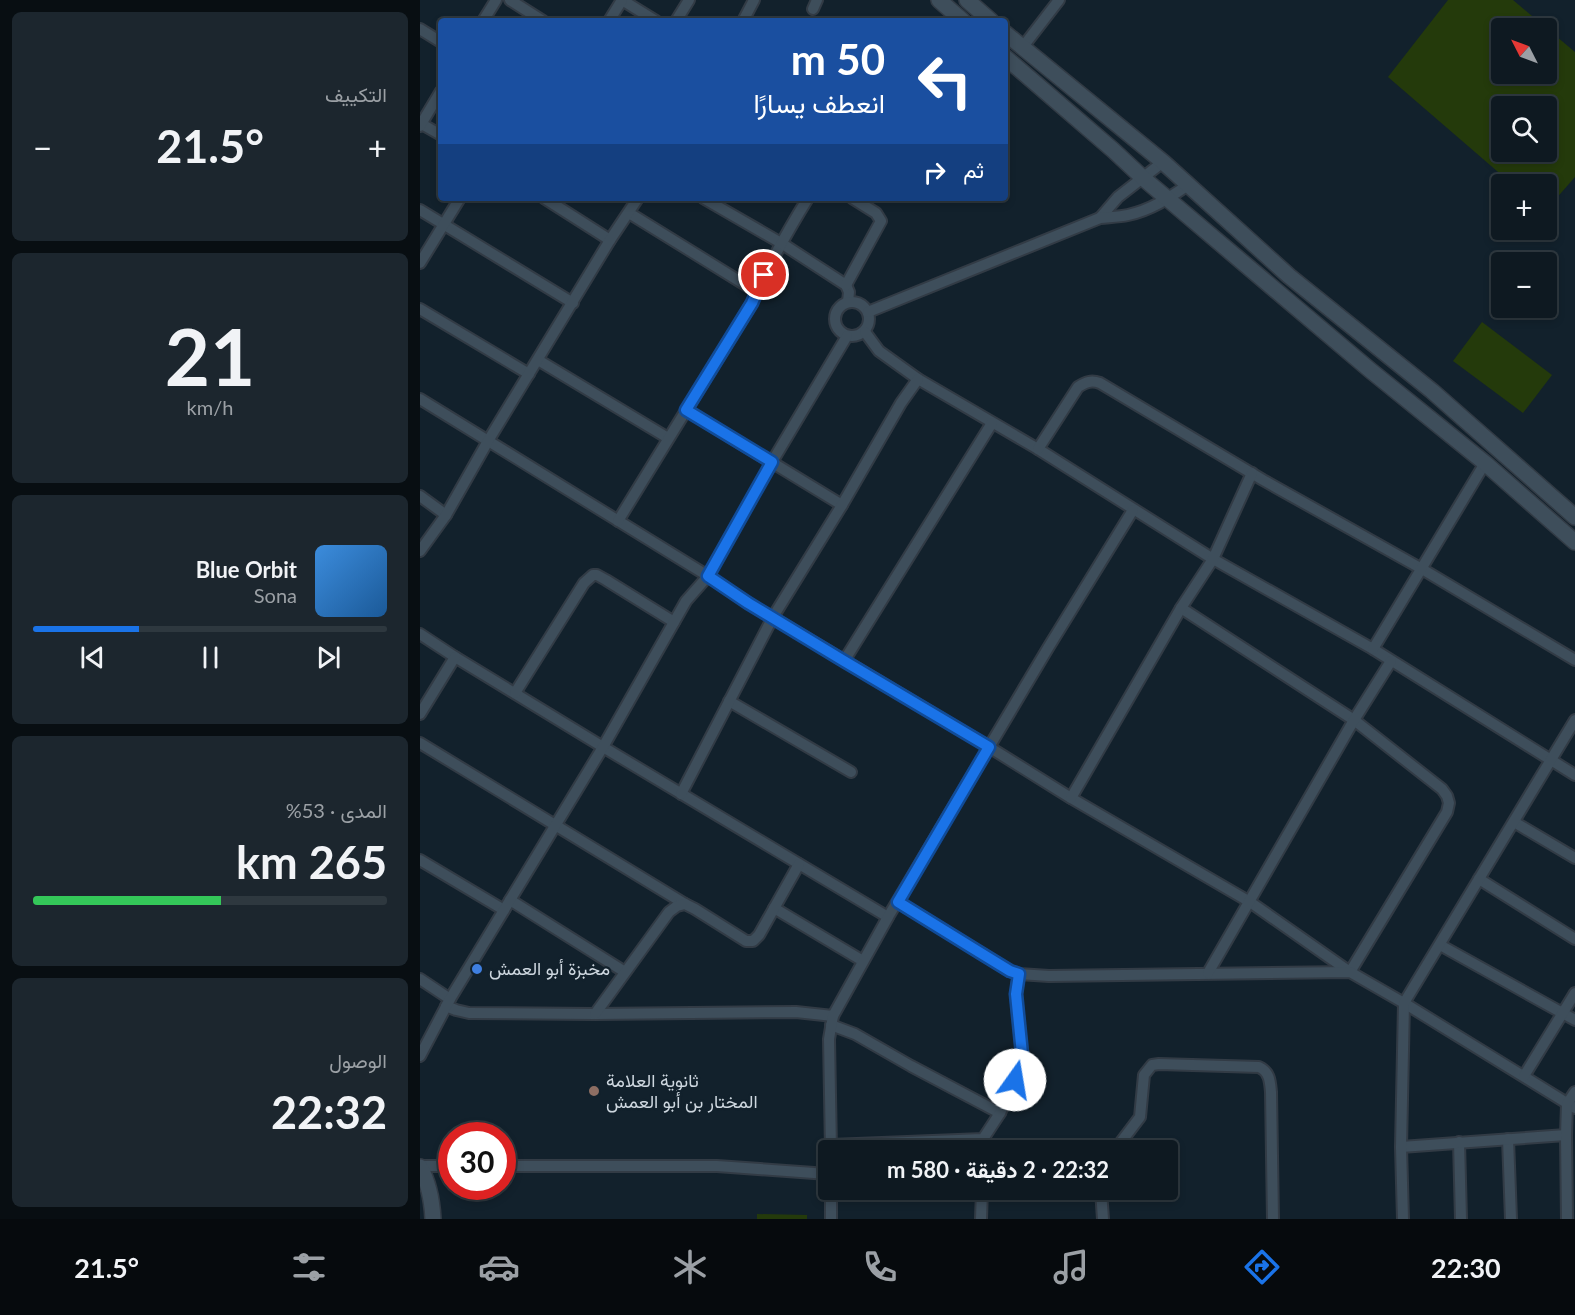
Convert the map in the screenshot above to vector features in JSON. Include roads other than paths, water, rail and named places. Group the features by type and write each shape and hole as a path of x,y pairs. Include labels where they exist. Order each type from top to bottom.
{"main road":[{"path":"939,0 960,18"},
{"path":"974,2 989,18"},
{"path":"1008,36 1163,162 1289,276 1432,391 1575,517"},
{"path":"1008,60 1143,178 1370,370 1485,463 1575,542"},
{"path":"420,1166 432,1198 433,1219"}],"street":[{"path":"485,18 496,0"},
{"path":"510,0 538,18"},
{"path":"611,18 622,0 651,18"},
{"path":"678,18 689,0"},
{"path":"745,18 754,0"},
{"path":"1022,48 1059,0"},
{"path":"420,29 438,40"},
{"path":"438,95 420,124 438,133"},
{"path":"1100,218 1118,197 1163,162"},
{"path":"868,312 1100,218 1128,215 1152,207 1188,185"},
{"path":"420,264 458,201"},
{"path":"549,201 610,240"},
{"path":"420,551 446,515 488,441 610,240 636,201"},
{"path":"708,201 781,243 846,285 849,292 848,302"},
{"path":"618,521 752,303 781,243 806,201"},
{"path":"846,285 881,222 876,213 857,201"},
{"path":"420,210 573,303"},
{"path":"629,213 757,292"},
{"path":"848,302 856,302 863,305 868,312 869,326 865,332 857,336 847,336 839,332 835,324 835,315 840,307 848,302"},
{"path":"420,309 530,374"},
{"path":"865,332 879,351 918,379 1038,449 1213,559 1373,649 1575,775"},
{"path":"420,1056 448,1003 603,747 686,601 708,576 847,336"},
{"path":"538,360 669,438"},
{"path":"681,794 773,617 901,403 918,379"},
{"path":"1038,449 1078,387 1086,382 1100,383 1575,660"},
{"path":"420,399 708,576 748,603 1071,798 1250,902 1350,972 1571,1106"},
{"path":"686,410 842,505"},
{"path":"844,661 992,423"},
{"path":"1373,649 1485,463"},
{"path":"1071,798 1181,608 1213,559 1252,473"},
{"path":"420,496 446,515"},
{"path":"831,1140 828,1071 832,1021 888,917 1133,510"},
{"path":"515,693 584,583 592,575 606,580 674,622"},
{"path":"1181,608 1354,720 1433,781 1447,796 1449,803 1447,812 1350,972"},
{"path":"420,634 603,747 888,917"},
{"path":"420,714 455,657"},
{"path":"1208,973 1354,720 1391,661"},
{"path":"729,701 850,772"},
{"path":"1403,1219 1401,1147 1404,1003 1575,720"},
{"path":"420,743 746,941 753,941 759,935 799,864"},
{"path":"1514,822 1575,858"},
{"path":"420,860 504,910"},
{"path":"1479,879 1575,939"},
{"path":"510,900 625,972"},
{"path":"898,902 1019,974 1049,976 1350,972"},
{"path":"595,1014 669,912 685,904"},
{"path":"774,908 863,961"},
{"path":"1440,945 1575,1020"},
{"path":"986,1140 1015,1080 1022,1054 1016,994 1019,974"},
{"path":"420,979 456,1011 469,1013 796,1012 832,1021 1000,1113"},
{"path":"1524,1076 1575,993"},
{"path":"1123,1140 1140,1117 1144,1075 1152,1065 1259,1067 1266,1071 1271,1092 1273,1219"},
{"path":"1567,1219 1566,1134 1575,1092"},
{"path":"1401,1147 1566,1134"},
{"path":"1508,1139 1510,1219"},
{"path":"1459,1142 1461,1219"},
{"path":"420,1166 438,1166"},
{"path":"516,1166 717,1166 818,1173"},
{"path":"831,1200 831,1219"},
{"path":"981,1219 982,1200"},
{"path":"1102,1200 1103,1219"}],"place":[{"name":"مخبزة أبو العمش","path":"477,969"},
{"name":"ثانوية العلامة المختار بن أبو العمش","path":"594,1091"}]}
